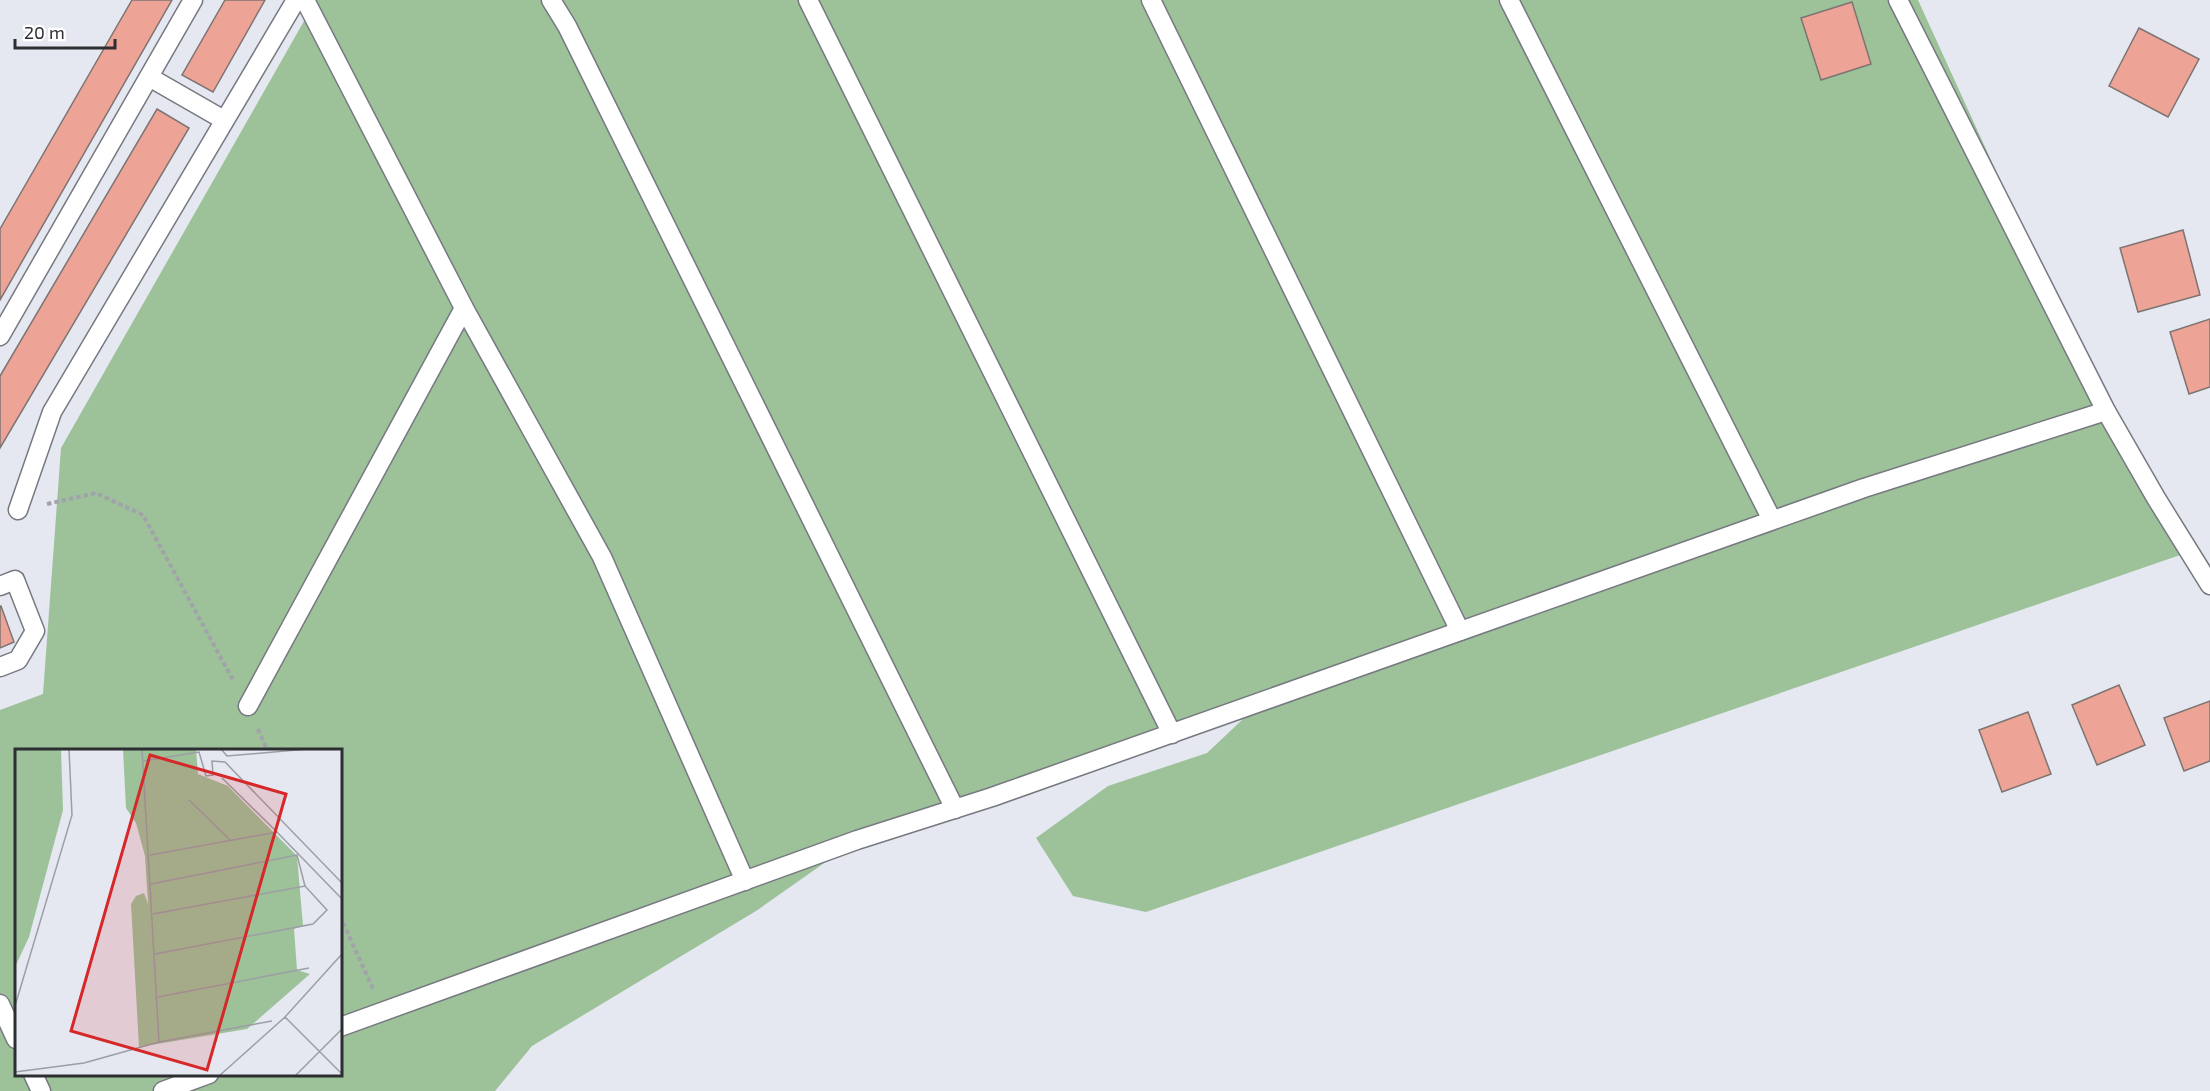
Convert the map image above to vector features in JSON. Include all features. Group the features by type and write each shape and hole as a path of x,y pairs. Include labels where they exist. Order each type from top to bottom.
{"lane":[{"path":"0,336 193,0"},
{"path":"18,510 52,412 296,0"},
{"path":"305,0 464,308 602,557 745,881"},
{"path":"551,0 567,26 956,809"},
{"path":"808,0 1172,734"},
{"path":"1151,0 1460,631"},
{"path":"1509,0 1772,520"},
{"path":"1898,0 2106,411 2210,585"},
{"path":"149,77 224,120"},
{"path":"248,706 464,308"},
{"path":"342,1026 857,840 956,809 1172,734 1772,520 1864,488 2106,411"},
{"path":"0,586 15,580 35,631 18,660 0,668"},
{"path":"0,1004 15,1037"},
{"path":"34,1076 41,1091"},
{"path":"163,1091 204,1076"}],"path":[{"path":"18,510 96,493 143,515 248,706 267,749"},
{"path":"342,921 382,1012"}],"green space":[{"path":"316,0 1918,0 2147,502 2183,554 1146,912 1073,896 1036,838 1108,786 1207,753 1260,703 857,840 756,911 532,1046 495,1091 0,1091 0,710 43,694 61,448"}],"building":[{"path":"132,0 172,0 0,300 0,229"},
{"path":"225,0 265,0 213,92 182,75"},
{"path":"1852,2 1871,64 1821,80 1801,18"},
{"path":"2139,28 2199,59 2168,117 2109,86"},
{"path":"157,109 189,128 0,448 0,376"},
{"path":"2183,230 2200,295 2138,312 2120,248"},
{"path":"2210,319 2210,387 2189,394 2170,332"},
{"path":"0,606 14,642 0,648"},
{"path":"2119,685 2145,745 2097,765 2072,705"},
{"path":"2210,701 2210,761 2184,771 2164,718"},
{"path":"2028,712 2051,774 2002,792 1979,730"}]}
